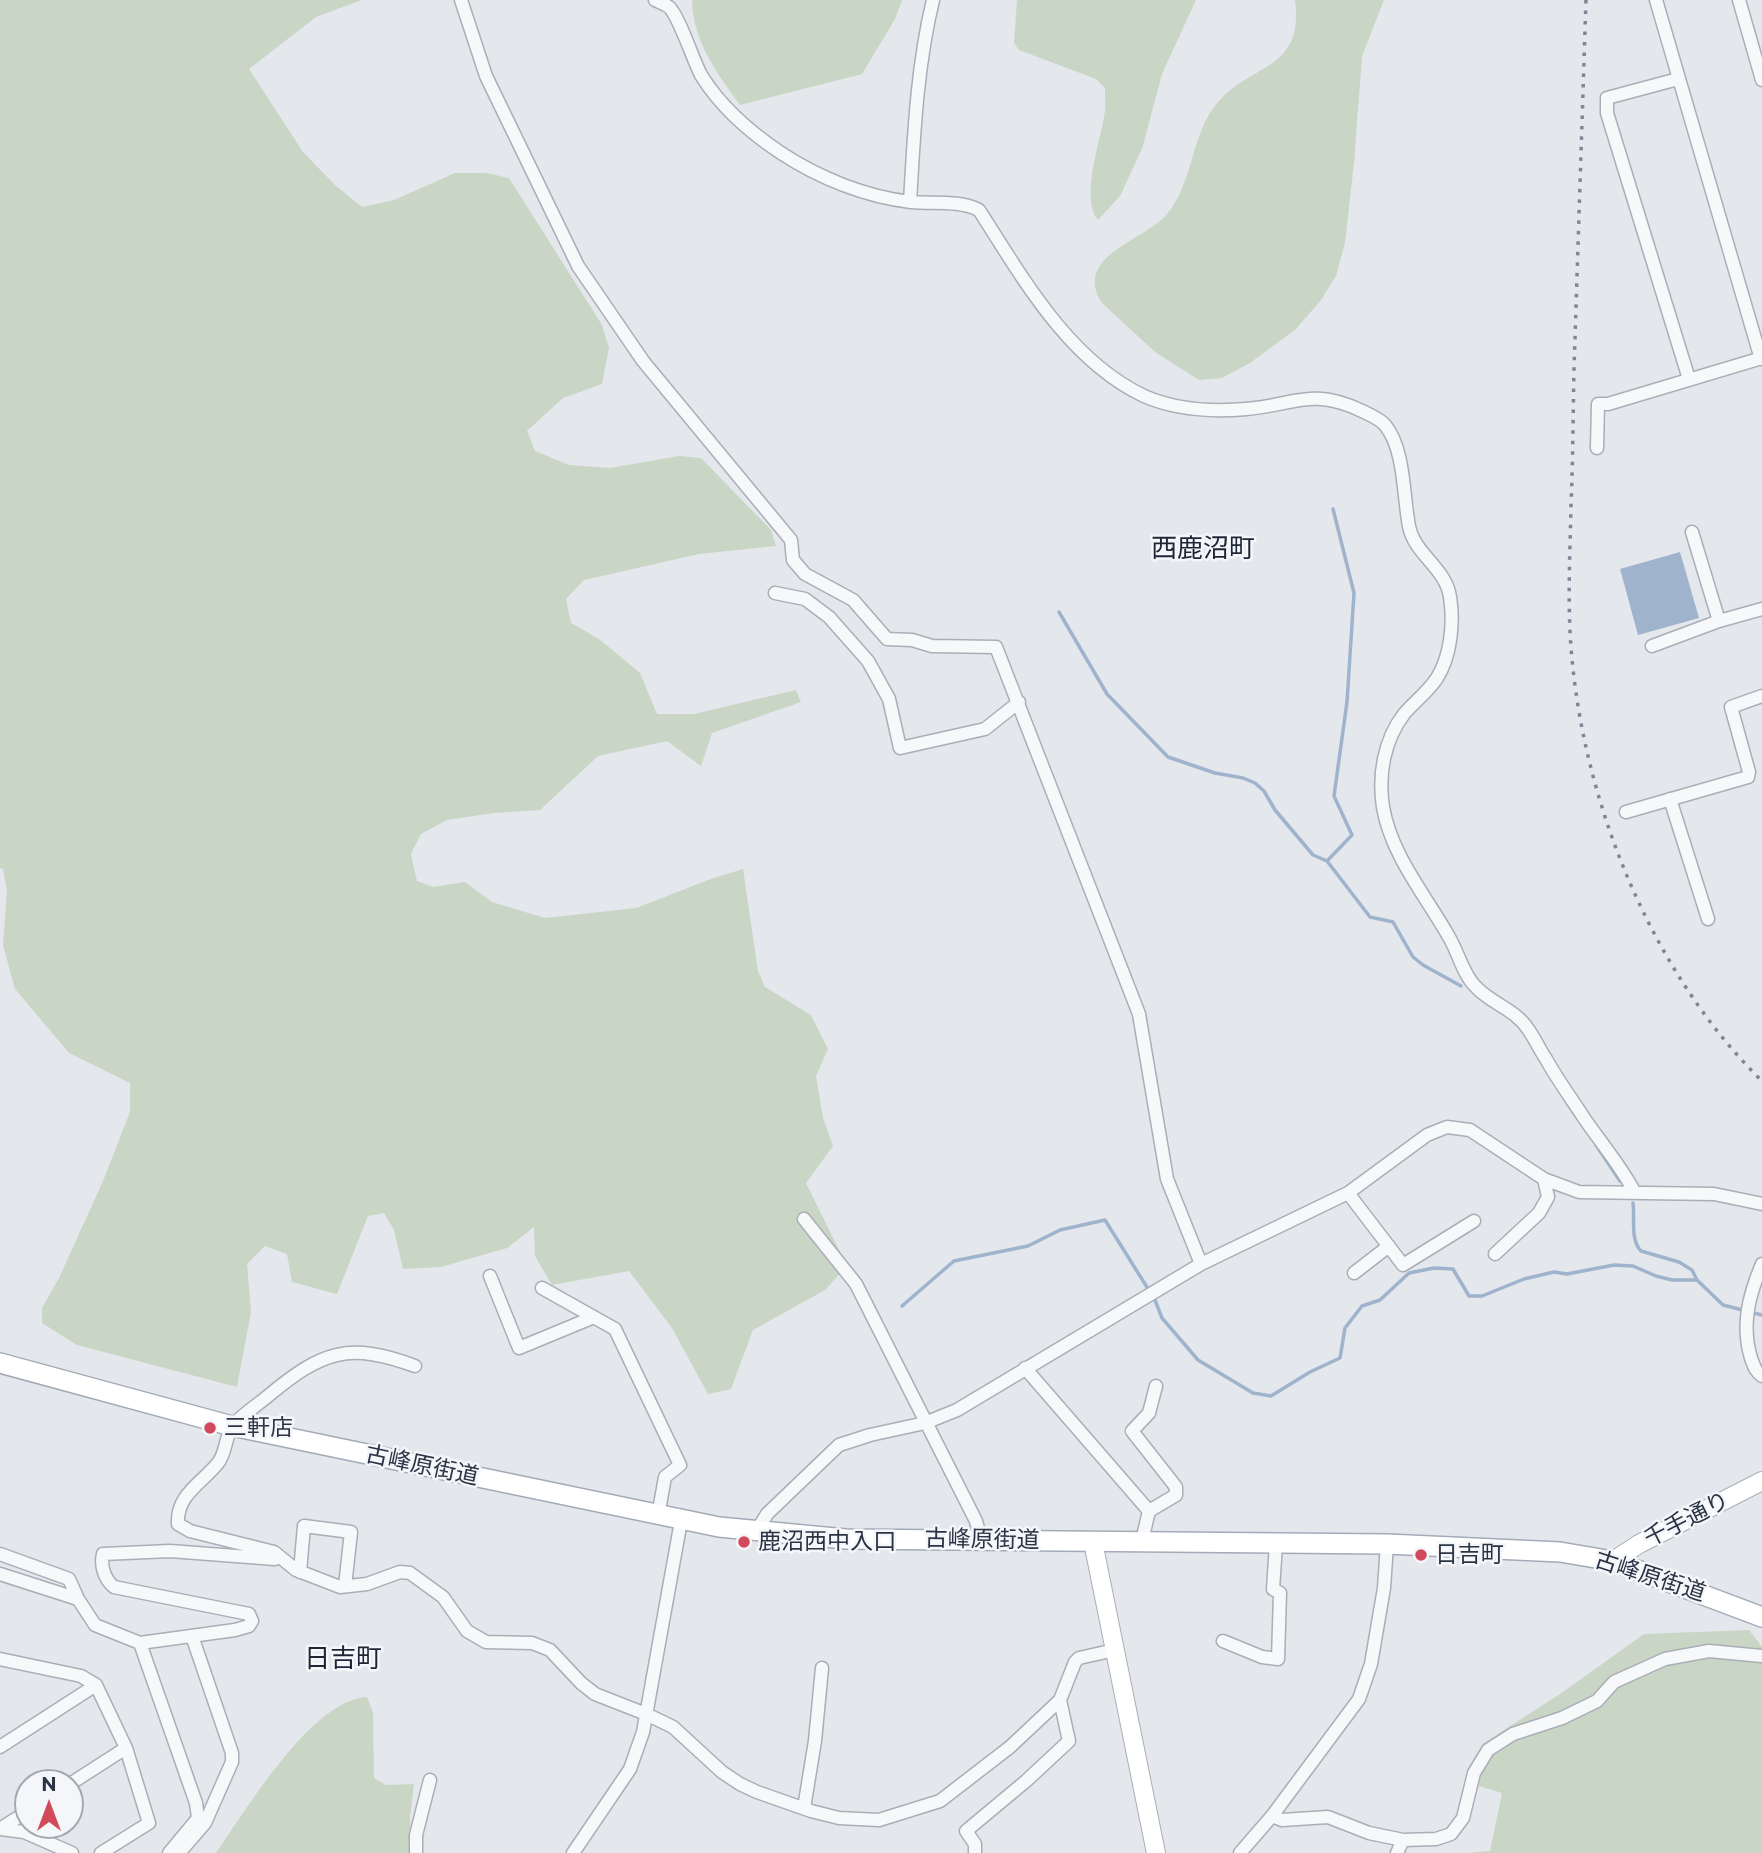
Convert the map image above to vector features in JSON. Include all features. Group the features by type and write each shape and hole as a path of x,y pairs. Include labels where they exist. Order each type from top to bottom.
{"main road":[{"name":"古峰原街道","path":"0,1363 232,1426 681,1521 756,1532 846,1539 1387,1544 1551,1551 1613,1561 1762,1617"}],"street":[{"path":"461,0 486,76 578,266 643,361 791,540 793,560 806,574 853,600 887,639 912,640 932,646 996,647 1139,1014 1167,1179 1201,1264"},
{"path":"654,0 671,8 701,74 716,96 752,131 783,154 829,179 877,195 910,202 968,205 979,210 1024,282 1050,317 1099,367 1142,395 1178,408 1206,410 1249,409 1295,399 1321,398 1358,409 1381,421 1388,428 1395,443 1412,542 1446,582 1450,596 1451,631 1437,678 1402,716 1389,740 1382,762 1383,808 1396,845 1412,878 1450,938 1472,984 1488,997 1514,1011 1528,1028 1547,1062 1635,1193"},
{"path":"910,202 917,96 926,26 933,0"},
{"path":"1597,448 1598,404 1608,404 1761,358 1656,0"},
{"path":"1739,0 1758,54 1762,80"},
{"path":"1678,79 1607,98 1607,113 1689,379"},
{"path":"1692,532 1719,621"},
{"path":"775,593 806,599 829,617 868,662 889,699 900,748 985,729 1019,702"},
{"path":"1652,646 1762,608"},
{"path":"1626,812 1748,777 1749,772 1731,707 1762,696"},
{"path":"1670,799 1709,919"},
{"path":"756,1532 767,1514 839,1445 925,1423 957,1410 1201,1264 1348,1193 1427,1135 1447,1127 1470,1130 1544,1179 1579,1192 1714,1194 1762,1204"},
{"path":"1495,1254 1539,1213 1548,1197 1544,1179"},
{"path":"1348,1193 1403,1265 1474,1221"},
{"path":"804,1219 856,1283 976,1521 981,1540"},
{"path":"1354,1273 1389,1246"},
{"path":"1762,1264 1753,1286 1746,1318 1746,1341 1755,1371 1762,1377"},
{"path":"489,1276 519,1348 593,1317"},
{"path":"542,1288 615,1329 680,1465 665,1478 658,1516"},
{"path":"415,1366 387,1355 352,1353 329,1355 309,1365 232,1426 225,1452 218,1463 184,1496 177,1515 178,1524 190,1531 274,1552 300,1572 340,1587 367,1584 400,1572 410,1573 443,1597 467,1631 476,1637 486,1642 532,1643 550,1650 581,1684 595,1694 673,1727 722,1772 740,1784 839,1818 879,1820 940,1801 1030,1729 1060,1700 1079,1658 1115,1650"},
{"path":"1025,1368 1149,1511"},
{"path":"1144,1543 1149,1511 1176,1495 1176,1487 1132,1431 1149,1413 1156,1386"},
{"name":"千手通り","path":"1613,1561 1639,1544 1762,1481"},
{"path":"573,1853 629,1769 643,1732 681,1521"},
{"path":"300,1572 304,1526 351,1532 345,1586"},
{"path":"1093,1542 1156,1853"},
{"path":"1223,1641 1262,1657 1278,1659 1280,1593 1273,1589 1276,1544"},
{"path":"1240,1853 1272,1816 1359,1699 1371,1664 1384,1588 1387,1544"},
{"path":"0,1554 69,1579 94,1625 140,1643 235,1630 249,1626 252,1620 249,1614 114,1587 107,1581 101,1559 103,1554 170,1552 282,1559"},
{"path":"0,1574 78,1599"},
{"path":"179,1853 205,1823 232,1762 232,1753 192,1636"},
{"path":"140,1643 196,1803 198,1818 169,1853"},
{"path":"1272,1816 1282,1820 1328,1817 1369,1833 1403,1840 1436,1839 1451,1834 1463,1818 1474,1773 1488,1750 1513,1734 1562,1718 1597,1702 1614,1682 1665,1658 1709,1651 1762,1656"},
{"path":"0,1660 81,1676 96,1685 126,1748 149,1822 100,1853"},
{"path":"804,1808 815,1741 822,1668"},
{"path":"0,1747 96,1685"},
{"path":"975,1853 975,1844 966,1830 1026,1781 1069,1741 1060,1700"},
{"path":"84,1775 126,1748"},
{"path":"416,1853 416,1835 430,1780"},
{"path":"0,1829 24,1832 72,1853"},
{"path":"1397,1853 1403,1840"}],"green space":[{"path":"0,0 362,0 316,17 249,69 303,152 335,185 362,207 394,200 455,173 486,173 509,178 602,325 609,348 602,384 563,398 527,431 535,451 569,465 610,468 679,456 701,458 771,530 776,546 699,554 584,580 566,599 571,623 599,639 640,673 657,714 694,714 796,690 801,702 712,733 701,766 667,741 598,756 540,810 447,820 421,834 411,854 417,881 433,887 465,882 492,902 545,918 636,908 743,869 758,971 765,987 811,1015 828,1049 816,1076 823,1118 833,1146 806,1183 847,1266 825,1290 753,1330 731,1389 708,1394 672,1328 629,1271 552,1285 535,1256 534,1227 507,1248 441,1267 403,1269 394,1230 384,1213 368,1216 337,1294 292,1282 287,1254 265,1246 247,1264 251,1312 237,1387 77,1345 42,1323 42,1308 59,1278 103,1181 130,1112 130,1083 69,1053 15,989 3,945 7,891 3,869 0,868"},
{"path":"692,0 902,0 895,19 862,74 740,105 701,43"},
{"path":"1017,0 1196,0 1162,74 1142,149 1120,196 1098,220 1093,211 1091,185 1105,113 1105,88 1096,79 1019,50 1014,43"},
{"path":"1295,0 1384,0 1362,56 1345,243 1336,276 1321,300 1296,329 1250,363 1222,378 1199,380 1155,352 1102,303 1095,286 1097,273 1104,261 1168,213 1183,186 1209,114 1232,89 1273,63 1284,53 1292,40 1296,23"},
{"path":"1749,1630 1762,1647 1762,1853 1466,1853 1490,1851 1502,1793 1479,1786 1482,1744 1560,1694 1644,1634"},
{"path":"367,1697 373,1713 374,1778 386,1785 414,1784 410,1817 411,1853 216,1853 263,1785 303,1736 324,1716 346,1703"}],"water":[{"path":"1680,552 1699,618 1638,635 1620,569"}],"waterway":[{"path":"1327,861 1352,835 1334,796 1347,702 1354,593 1333,509"},
{"path":"1059,612 1107,694 1168,757 1255,783 1313,855 1327,861 1370,917 1393,922 1413,957 1461,986"},
{"path":"1596,1145 1620,1181"},
{"path":"1633,1203 1634,1235 1641,1251 1679,1262 1692,1270 1697,1280 1723,1305 1762,1315"},
{"path":"902,1306 954,1261 1028,1246 1060,1230 1105,1220 1155,1300 1162,1318 1198,1360 1253,1393 1271,1396 1310,1372 1340,1358 1345,1328 1362,1306 1380,1300 1409,1273 1434,1268 1453,1269 1469,1296 1482,1296 1524,1279 1554,1272 1567,1274 1614,1265 1633,1266 1672,1280 1697,1280"}],"railway":[{"path":"1586,0 1569,582 1570,640 1580,716 1592,773 1631,886 1688,991 1723,1038 1762,1081"}],"place":[{"name":"三軒店","path":"210,1428"},
{"name":"鹿沼西中入口","path":"744,1542"},
{"name":"日吉町","path":"1421,1555"}],"district":[{"name":"西鹿沼町","path":"1203,549"},
{"name":"日吉町","path":"343,1659"}]}
